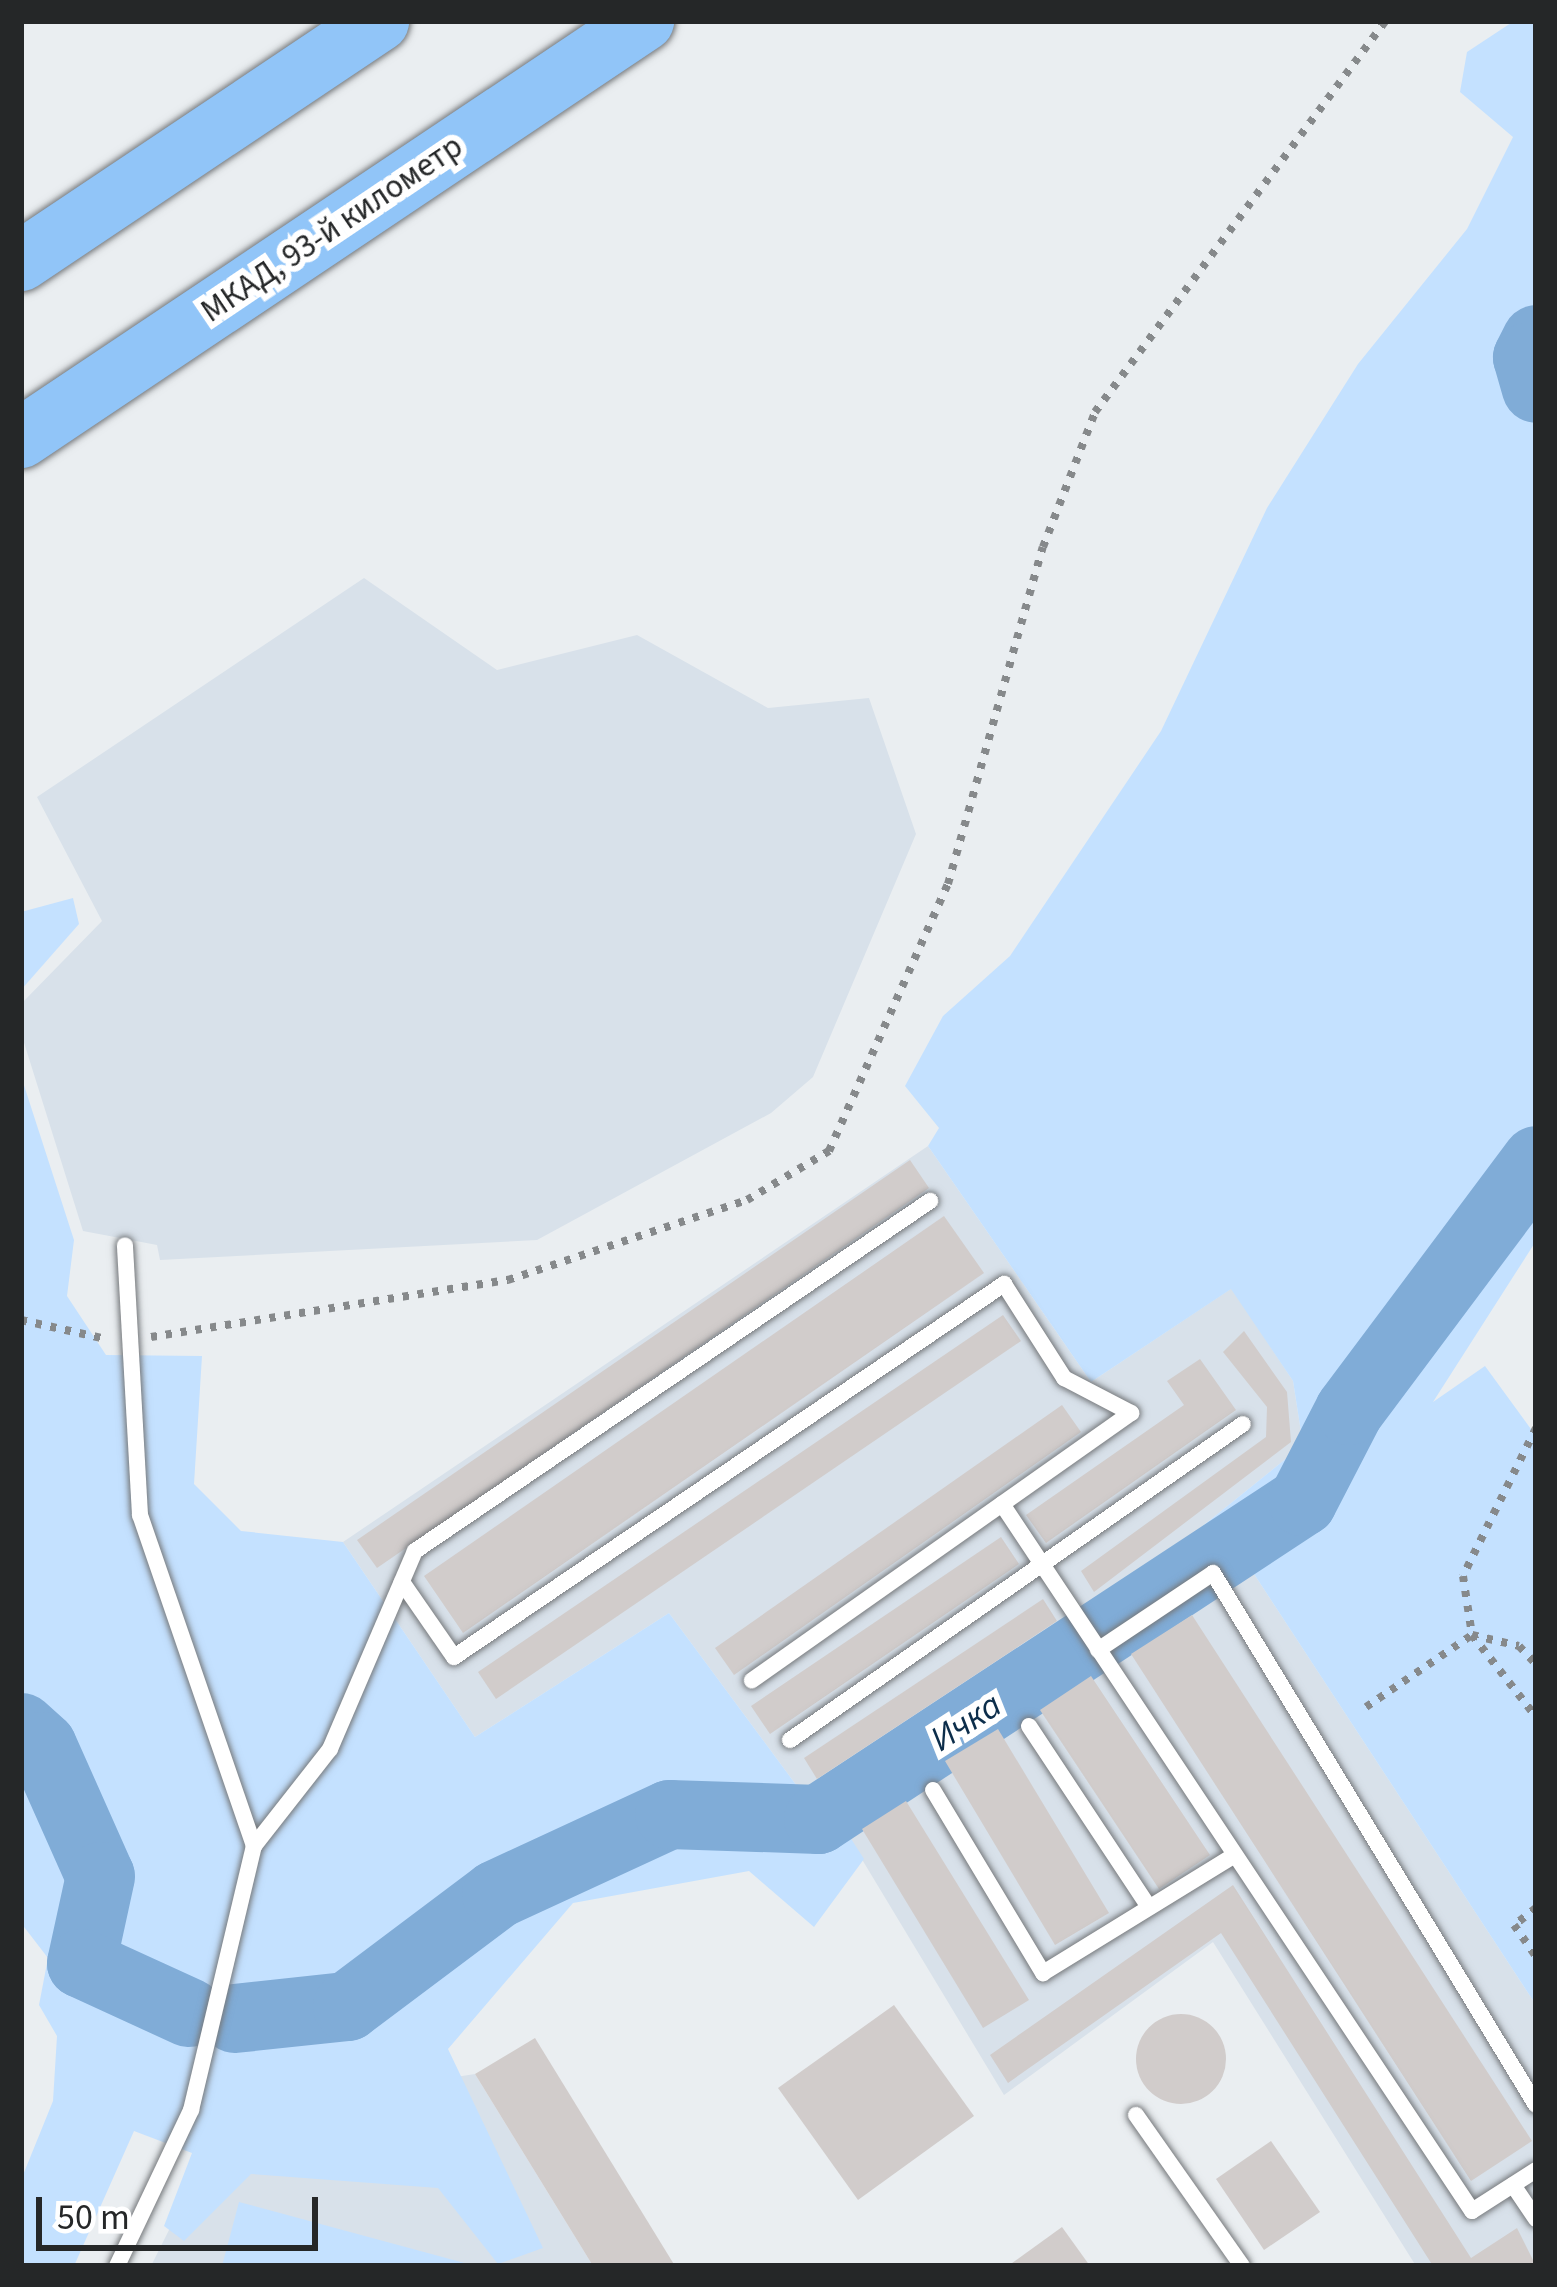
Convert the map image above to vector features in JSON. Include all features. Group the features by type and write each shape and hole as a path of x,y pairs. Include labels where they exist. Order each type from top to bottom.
{"highway":[{"path":"21,261 379,21"},
{"name":"МКАД, 93-й километр","path":"21,438 644,21"}],"lane":[{"path":"117,2266 191,2110 254,1846 330,1749 415,1551 930,1201"},
{"path":"125,1245 123,1341 140,1514 254,1846"},
{"path":"403,1582 454,1657 1004,1284 1064,1378 1131,1413 752,1680"},
{"path":"790,1740 1243,1424"},
{"path":"1002,1504 1472,2211 1536,2170"},
{"path":"1099,1649 1213,1573 1536,2105"},
{"path":"1029,1726 1149,1907"},
{"path":"932,1790 1043,1973 1235,1855"},
{"path":"1136,2115 1242,2266"},
{"path":"1513,2185 1536,2219"}],"path":[{"path":"21,1320 123,1341 508,1280 747,1200 829,1151 948,884 1043,547 1095,412 1385,21"},
{"path":"1536,1428 1463,1576 1472,1635 1536,1718"},
{"path":"1366,1707 1472,1635 1519,1646 1536,1664"},
{"path":"1536,1908 1514,1925 1536,1956"}],"shaded area":[{"path":"1514,21 1536,21 1536,1241 1433,1402 1485,1366 1536,1436 1536,2005 1237,1548 834,1812 864,1859 814,1927 749,1871 573,1903 448,2049 543,2248 498,2264 438,2188 251,2174 184,2241 164,2226 192,2153 134,2131 74,2266 21,2266 21,2180 53,2101 57,2036 39,2005 48,1958 21,1923 21,1076 74,1240 67,1296 106,1355 202,1356 194,1484 241,1531 343,1542 475,1737 669,1613 808,1801 1117,1595 1303,1445 1293,1381 1231,1289 1091,1382 928,1146 939,1128 905,1086 943,1016 1010,956 1161,731 1267,508 1358,364 1467,229 1513,137 1460,92 1467,52"},
{"path":"364,578 497,670 637,635 768,708 869,698 916,834 813,1077 771,1113 537,1240 160,1260 157,1245 83,1231 21,1033 21,1004 102,921 37,797"},
{"path":"73,898 79,924 21,990 21,912"},
{"path":"928,1146 1091,1382 1232,1288 1293,1381 1303,1445 1117,1595 808,1801 669,1613 475,1737 343,1542"},
{"path":"1237,1548 1536,2005 1536,2266 1416,2266 1213,1942 1004,2095 834,1813"},
{"path":"475,2074 593,2266 151,2266 228,2112"},
{"path":"239,2202 472,2265 222,2266"}],"building":[{"path":"910,1160 929,1188 377,1568 357,1540"},
{"path":"944,1216 984,1273 463,1633 424,1576"},
{"path":"1003,1315 1021,1341 496,1699 478,1672"},
{"path":"1244,1331 1287,1392 1291,1442 1094,1592 1081,1571 1266,1437 1267,1407 1223,1352"},
{"path":"1200,1359 1236,1410 1046,1543 1026,1515 1184,1405 1167,1381"},
{"path":"1062,1405 1081,1432 734,1675 715,1648"},
{"path":"1001,1537 1019,1564 770,1734 751,1706"},
{"path":"1043,1599 1057,1621 817,1779 804,1758"},
{"path":"1192,1615 1532,2141 1471,2181 1131,1654"},
{"path":"1091,1676 1210,1855 1159,1889 1040,1710"},
{"path":"998,1729 1109,1913 1055,1945 945,1761"},
{"path":"906,1801 1029,2000 983,2028 862,1829"},
{"path":"1233,1885 1471,2258 1517,2228 1536,2266 1433,2266 1221,1933 1008,2083 990,2055"},
{"path":"894,2005 974,2116 858,2200 778,2088"},
{"path":"1181,2014 1198,2017 1213,2027 1223,2042 1223,2076 1213,2091 1198,2101 1181,2104 1164,2101 1149,2091 1139,2076 1136,2059 1139,2042 1149,2027 1164,2017"},
{"path":"535,2038 675,2266 593,2266 475,2074"},
{"path":"1271,2141 1320,2212 1264,2250 1216,2179"},
{"path":"1062,2227 1090,2266 1008,2266"}],"waterway":[{"name":"Ичка","path":"1536,339 1527,357 1536,388"},
{"name":"Ичка","path":"234,2018 347,2006 496,1894 669,1814 818,1819 1302,1501 1349,1410 1536,1160"},
{"name":"Ичка","path":"21,1727 42,1746 100,1876 81,1963 188,2012"}]}
